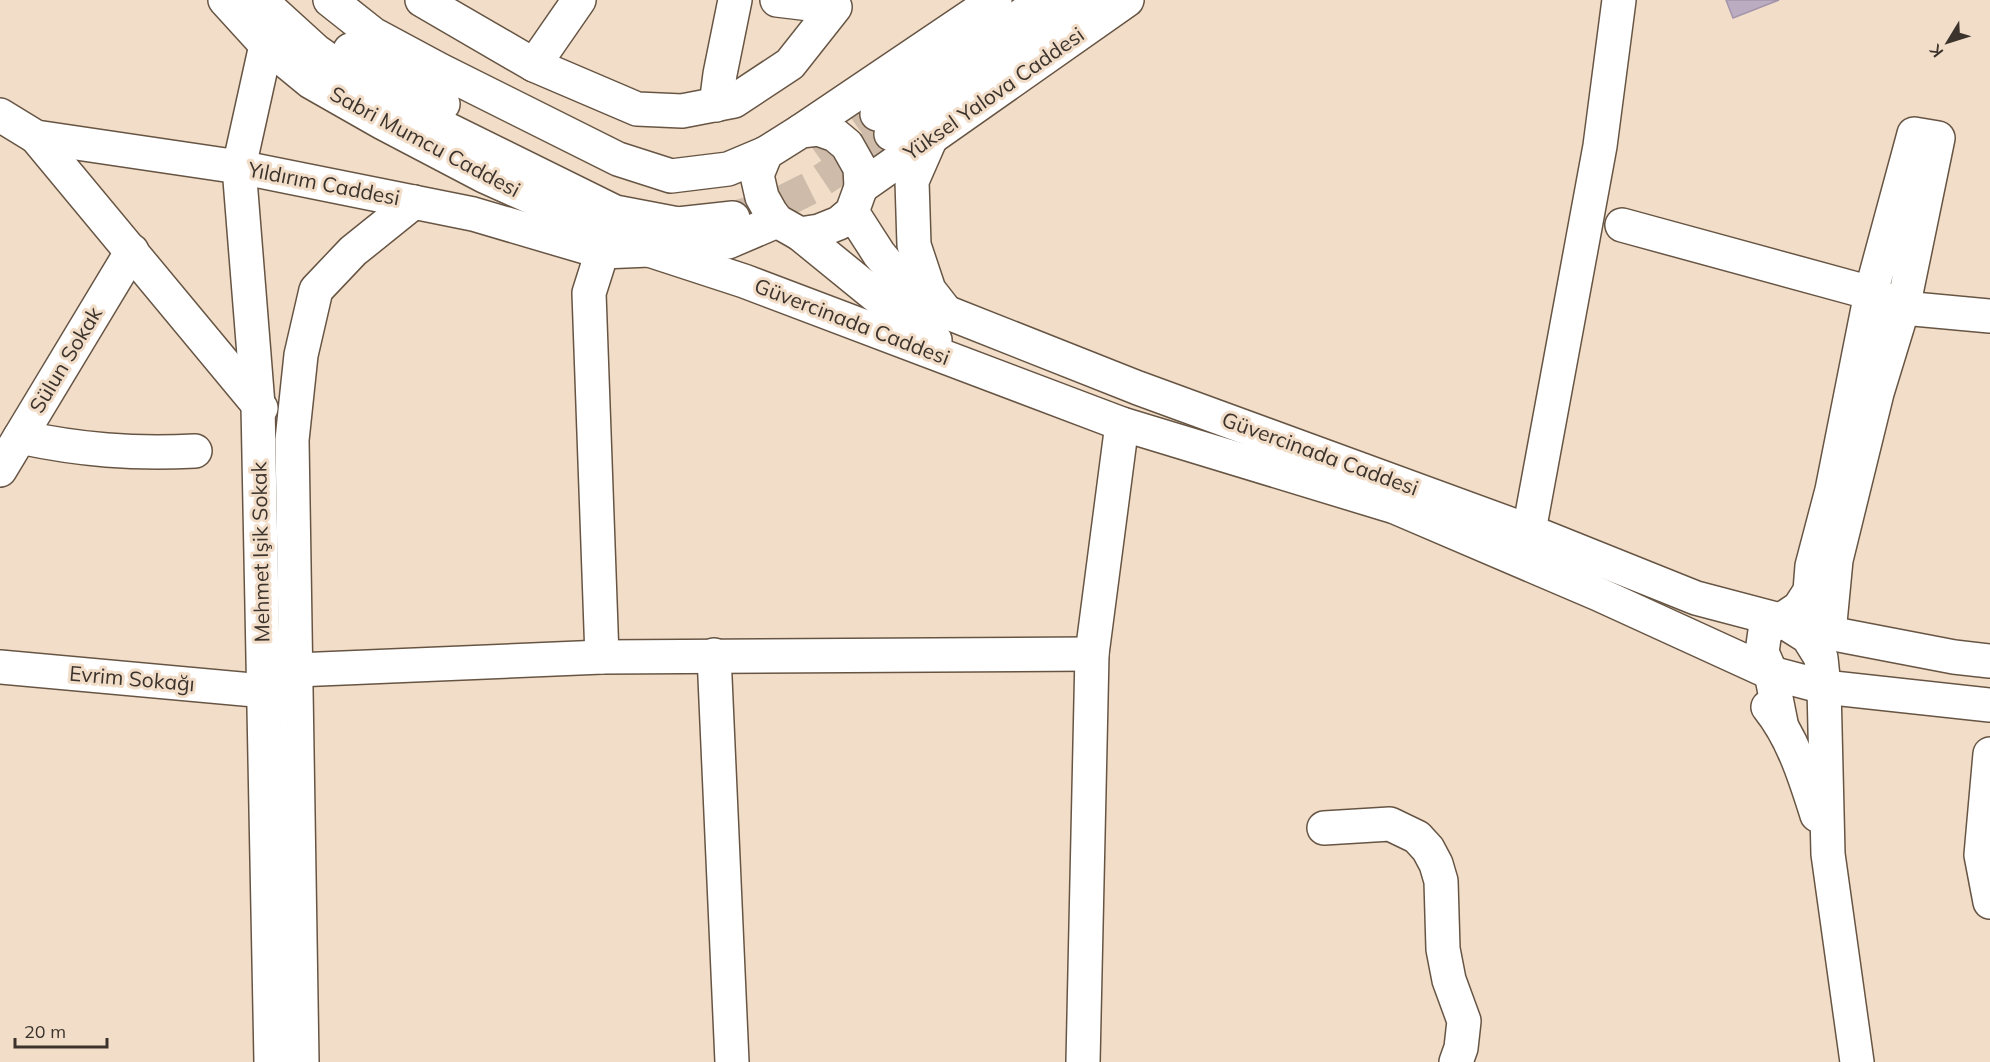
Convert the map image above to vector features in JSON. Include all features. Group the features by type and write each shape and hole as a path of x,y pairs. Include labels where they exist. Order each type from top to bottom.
{"street":[{"name":"Sabri Mumcu Caddesi","path":"225,0 266,45 311,82 484,176 649,250"},
{"path":"260,0 316,51 380,96 615,213 678,224 731,207 651,199 594,181 435,100 356,55 288,0"},
{"path":"330,0 373,34 440,70 618,159 672,176 728,170 766,153 996,0"},
{"path":"422,0 534,65 637,108 682,111 734,101 790,64 835,7 777,0"},
{"path":"534,65 579,0"},
{"path":"716,105 735,0"},
{"path":"1044,0 884,124 1087,0"},
{"name":"Yüksel Yalova Caddesi","path":"856,200 931,139 1127,0"},
{"path":"1529,531 1600,146 1620,0"},
{"name":"Mehmet Işik Sokak","path":"266,45 239,167 258,405 271,1062"},
{"name":"Yıldırım Caddesi","path":"0,115 36,137 239,167 414,202 473,214 602,252 649,250"},
{"path":"649,250 728,243 789,227 819,231 839,223 856,200 860,168 847,145 835,135 818,129 801,131"},
{"path":"1824,687 1836,560 1877,393 1903,308 1938,138 1914,134 1871,293 1832,490 1812,566 1810,591 1799,608 1765,631 1762,652 1771,673 1781,723 1804,774 1828,854"},
{"path":"36,137 258,405 292,440"},
{"path":"931,139 912,181 914,245 929,290 946,312"},
{"path":"766,153 758,175 762,197 771,213 913,326 983,371"},
{"name":"Güvercinada Caddesi","path":"856,200 879,254 906,286 946,312 1138,388 1529,531 1696,598 1829,633 1954,657 1990,661"},
{"name":"Mehmet Işik Sokak","path":"302,1062 292,440 301,355 316,290 353,251 414,202"},
{"path":"1622,225 1871,293 1903,308 1990,316"},
{"name":"Güvercinada Caddesi","path":"649,250 744,281 1122,424 1395,507 1690,636"},
{"name":"Sülun Sokak","path":"0,470 132,251"},
{"path":"602,252 589,293 602,657"},
{"path":"1083,1062 1092,654 1122,424"},
{"path":"20,437 59,446 98,451 147,454 195,451"},
{"path":"1781,620 1808,637 1821,658 1824,687 1828,854 1857,1062"},
{"path":"1690,636 1771,673 1824,687 1990,705"},
{"path":"1690,636 1736,672 1757,693 1781,723"},
{"path":"264,691 296,670 602,657 1092,654"},
{"path":"714,655 732,1062"},
{"name":"Evrim Sokağı","path":"0,667 264,691"},
{"path":"1990,754 1981,855 1990,902"},
{"path":"1324,828 1390,824 1417,837 1428,849 1441,881 1443,949 1449,980 1464,1021 1462,1042 1456,1062"}],"building":[{"path":"1726,0 1779,0 1733,18"}],"tunnel":[{"path":"818,156 877,114"},
{"path":"733,218 778,204 810,188 891,134"}]}
